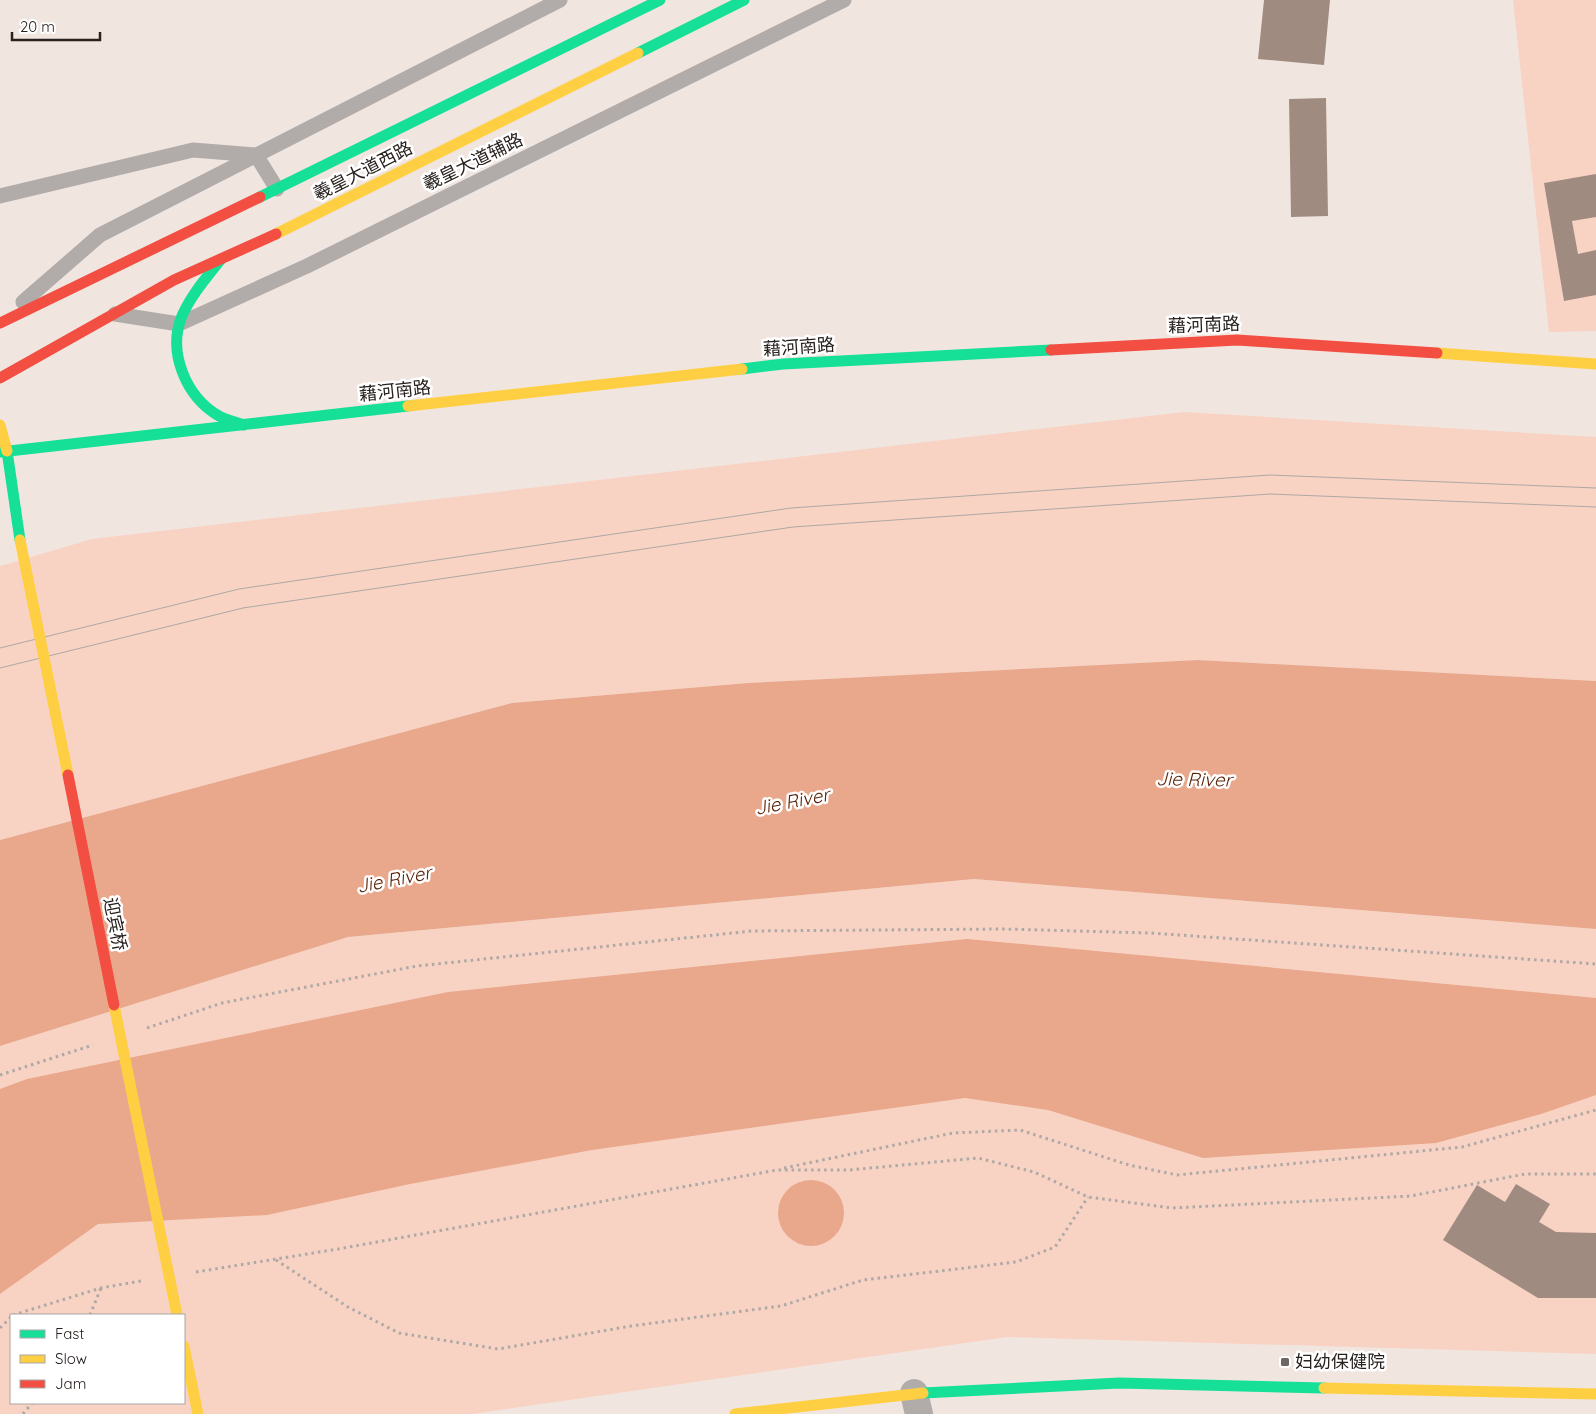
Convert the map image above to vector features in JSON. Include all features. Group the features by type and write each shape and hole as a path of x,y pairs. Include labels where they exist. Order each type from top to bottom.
{"main road":[{"name":"羲皇大道西路","path":"0,322 277,189 660,0"},
{"name":"羲皇大道西路","path":"0,378 111,313 225,253 282,231 744,0"},
{"path":"225,253 195,293 179,324 177,350 183,376 198,399 219,416 244,425"},
{"name":"藉河南路","path":"4,452 783,364 1236,340 1596,364"},
{"name":"迎宾桥","path":"0,425 20,540 177,1314"},
{"path":"185,1351 198,1414"},
{"path":"735,1414 916,1403 1119,1383 1596,1394"}],"lane":[{"path":"0,322 100,235 560,0"},
{"name":"羲皇大道辅路","path":"179,324 307,266 844,0"},
{"path":"0,196 193,150 256,155"},
{"path":"256,155 277,189"},
{"path":"111,313 179,324"}],"path":[{"path":"139,1030 222,1003 417,966 752,932 1004,929 1150,933 1596,964"},
{"path":"0,1075 102,1042"},
{"path":"188,1274 776,1170 953,1133 1020,1130 1129,1165 1177,1175 1462,1147 1596,1110"},
{"path":"776,1170 849,1170 978,1158 1034,1172 1088,1197 1172,1208 1306,1203 1411,1196 1525,1174 1596,1174"},
{"path":"276,1259 313,1282 348,1308 399,1332 498,1349 631,1326 780,1306 863,1280 1016,1262 1055,1247 1088,1197"},
{"path":"18,1314 101,1288 149,1280"},
{"path":"90,1314 101,1288"},
{"path":"0,1328 10,1318"},
{"path":"23,1414 31,1404"}],"shaded area":[{"path":"1513,0 1596,0 1596,331 1549,332"},
{"path":"1184,412 1596,437 1596,681 1198,660 748,683 512,703 0,840 0,566 92,539"},
{"path":"974,879 1596,929 1596,1354 1007,1337 472,1414 0,1414 0,1046 348,937"}],"water":[{"name":"Jie River","path":"1198,660 1596,681 1596,929 974,879 348,937 0,1046 0,840 512,703 748,683"},
{"path":"967,939 1596,998 1596,1095 1541,1114 1436,1143 1203,1158 1048,1110 965,1098 592,1150 410,1184 267,1215 98,1224 0,1294 0,1089 27,1079 448,992"},
{"path":"817,1180 835,1189 842,1200 844,1213 842,1226 835,1237 824,1244 805,1246 787,1237 780,1226 778,1207 787,1189 798,1182"}],"building":[{"path":"1264,0 1330,0 1324,65 1258,59"},
{"path":"1326,98 1328,216 1291,217 1289,99"},
{"path":"1596,174 1596,217 1572,221 1578,254 1596,250 1596,295 1564,301 1544,183"},
{"path":"1516,1184 1550,1204 1539,1222 1556,1232 1596,1233 1596,1298 1538,1298 1443,1240 1477,1185 1505,1202"}],"tram line":[{"path":"0,648 239,589 791,508 1270,475 1596,488"},
{"path":"0,668 243,608 793,527 1270,494 1596,507"}],"traffic: fast":[{"path":"260,197 660,0"},
{"path":"638,53 744,0"},
{"path":"221,259 195,293 182,316 178,330 178,358 189,386 207,408 222,417 244,425"},
{"path":"742,369 783,364 1051,350"},
{"path":"0,452 408,406"},
{"path":"7,451 20,540"},
{"path":"923,1393 1119,1383 1324,1388"}],"traffic: slow":[{"path":"276,234 638,53"},
{"path":"1437,353 1596,364"},
{"path":"408,406 742,369"},
{"path":"0,425 7,451"},
{"path":"20,540 68,775"},
{"path":"114,1005 177,1314"},
{"path":"185,1351 198,1414"},
{"path":"1324,1388 1596,1394"},
{"path":"735,1414 923,1393"}],"traffic: jam":[{"path":"0,323 260,197"},
{"path":"0,378 174,280 276,234"},
{"path":"1051,350 1237,340 1437,353"},
{"path":"68,775 114,1005"}],"place":[{"name":"妇幼保健院","path":"1285,1362"}]}
